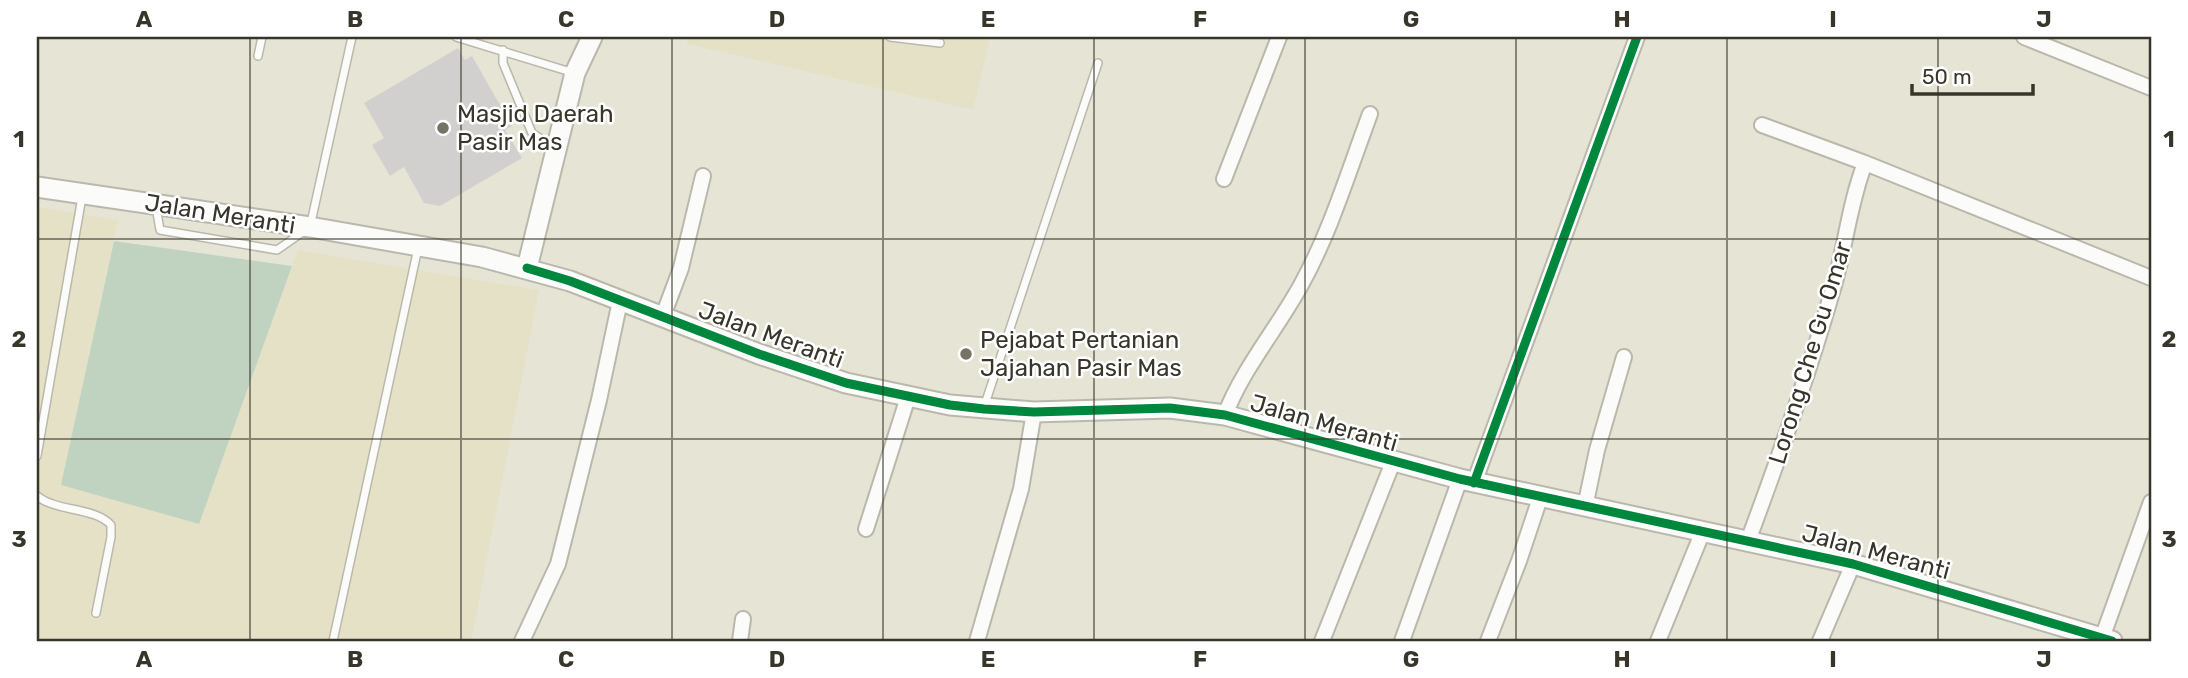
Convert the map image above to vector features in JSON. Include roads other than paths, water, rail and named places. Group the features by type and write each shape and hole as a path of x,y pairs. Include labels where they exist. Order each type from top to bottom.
{"street":[{"path":"527,268 575,73 592,37"},
{"path":"1224,178 1279,37"},
{"path":"1402,641 1467,481 1637,37"},
{"path":"2024,37 2151,88"},
{"path":"1225,415 1241,381 1301,286 1313,262 1370,114"},
{"path":"1762,125 1865,163 2151,278"},
{"name":"Lorong Che Gu Omar","path":"1748,541 1805,384 1836,278 1865,163"},
{"path":"663,316 681,268 703,176"},
{"name":"Jalan Meranti","path":"37,187 310,227 527,268 570,281 759,354 846,383 908,397 984,409 1034,412 1170,408 1225,415 1467,481 1853,564 2105,640"},
{"path":"522,641 558,564 599,400 620,301"},
{"path":"1585,507 1597,450 1625,356"},
{"path":"866,529 908,397"},
{"path":"977,641 1021,489 1034,412"},
{"path":"1322,641 1393,462"},
{"path":"1488,641 1520,561 1540,498"},
{"path":"2105,640 2151,502"},
{"path":"1658,641 1703,531"},
{"path":"1820,641 1853,564"},
{"path":"740,641 743,619"}],"lane":[{"path":"258,56 262,37"},
{"path":"155,204 160,230 277,250 310,227 352,37"},
{"path":"456,37 575,73"},
{"path":"890,37 940,43"},
{"path":"503,51 503,63 532,133 541,139 558,143"},
{"path":"984,409 1098,62"},
{"path":"37,456 83,193"},
{"path":"333,641 418,246"},
{"path":"37,496 60,507 101,517 111,525 96,613"}],"place":[{"name":"Masjid Daerah Pasir Mas","path":"443,128"},
{"name":"Pejabat Pertanian Jajahan Pasir Mas","path":"966,354"}]}
